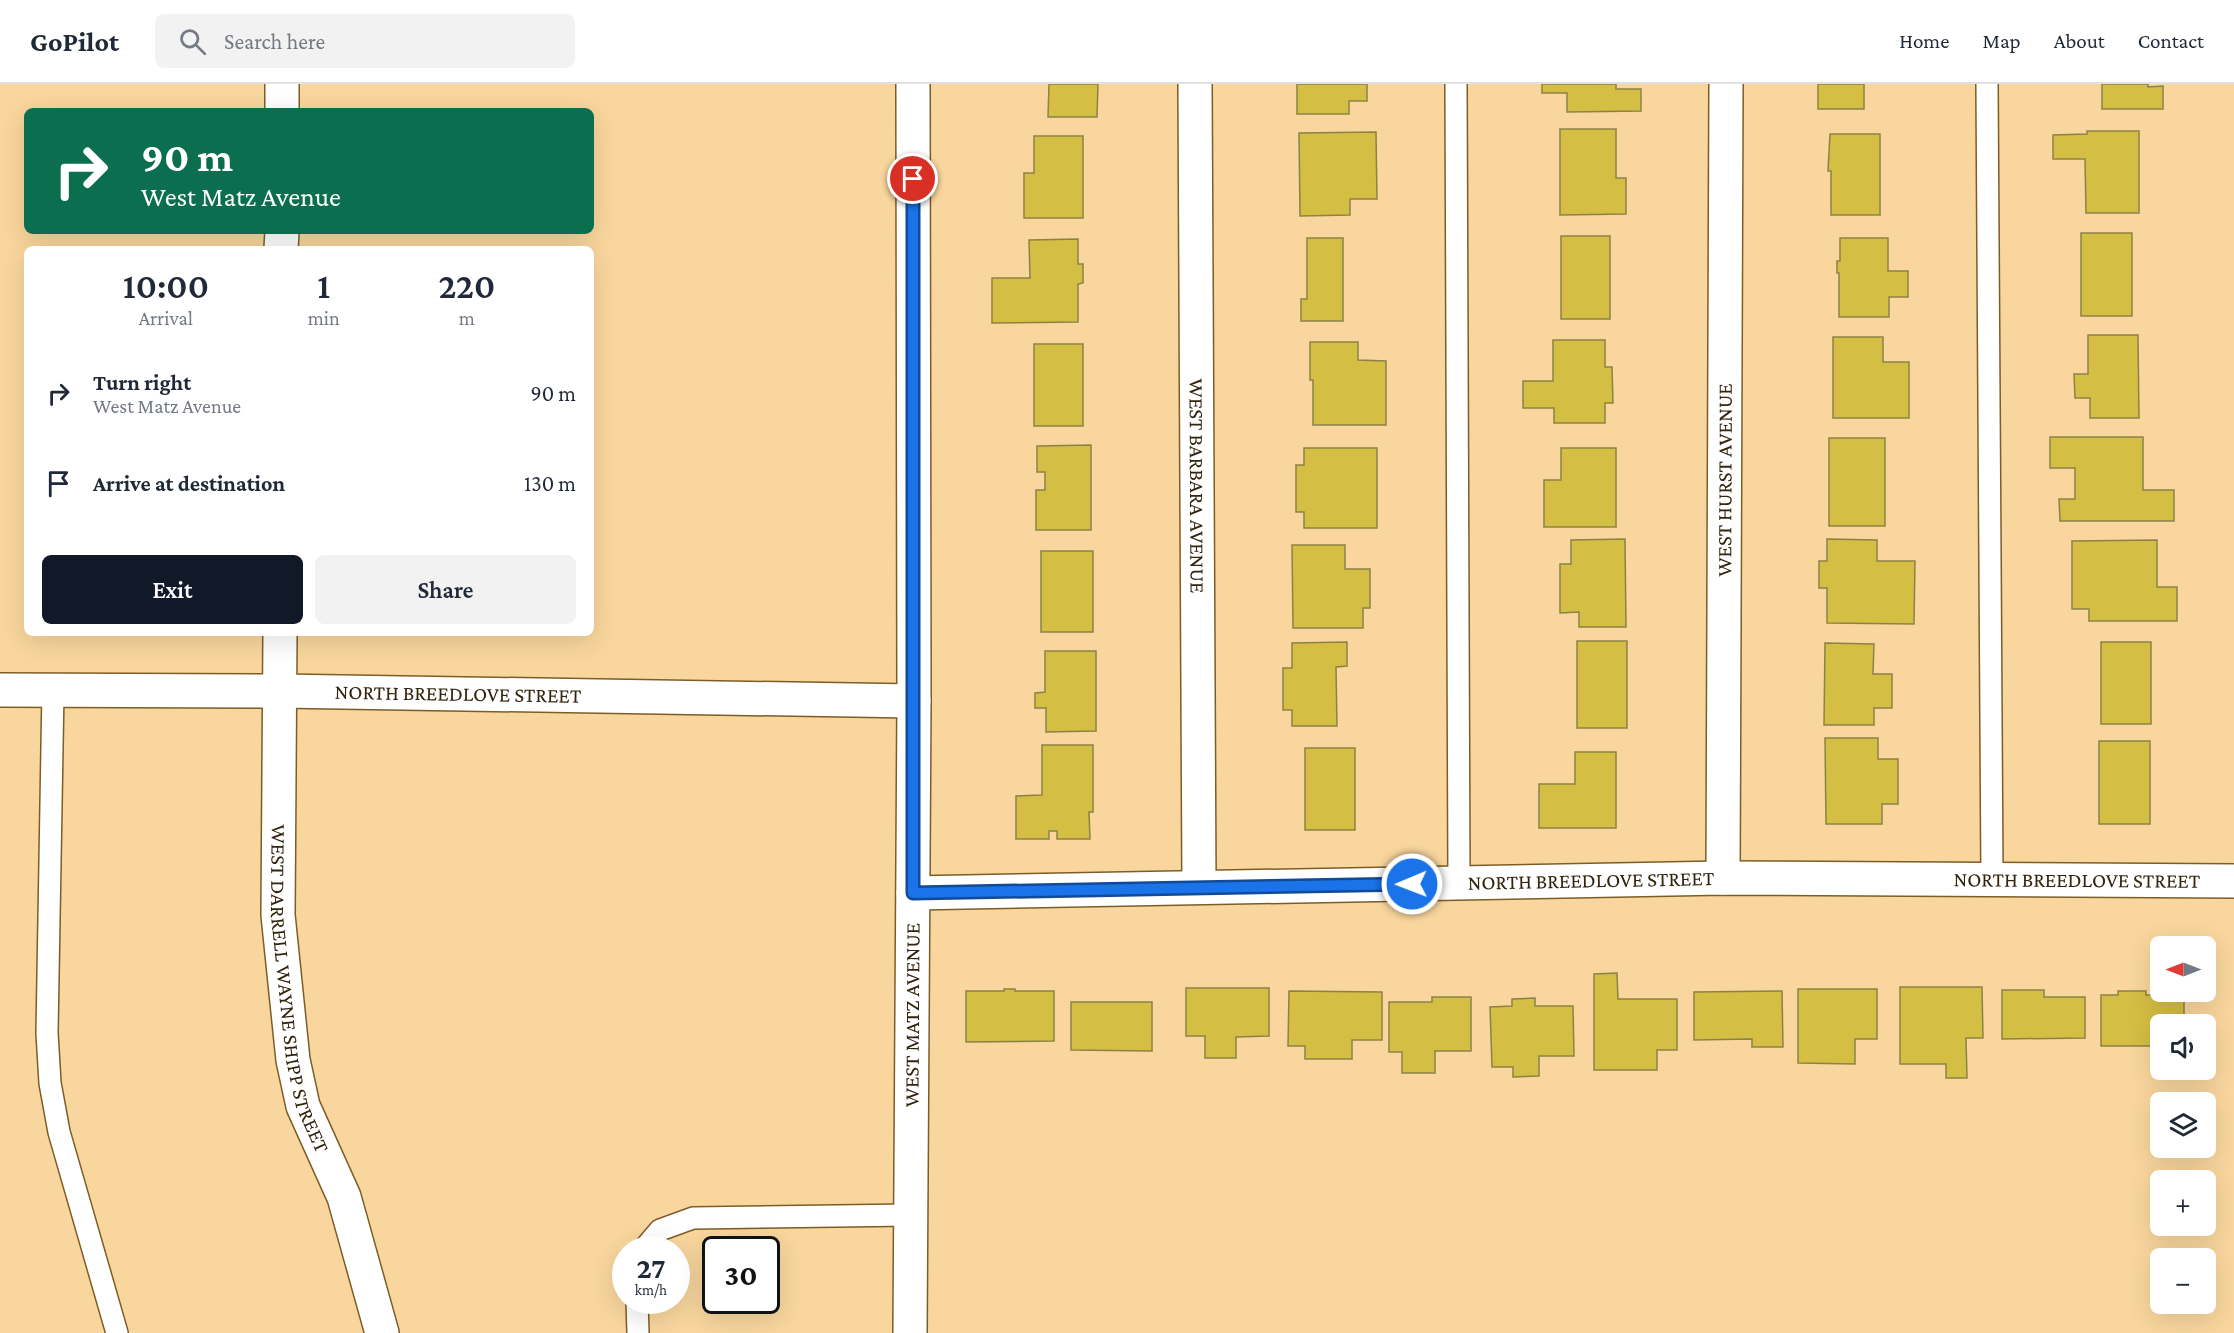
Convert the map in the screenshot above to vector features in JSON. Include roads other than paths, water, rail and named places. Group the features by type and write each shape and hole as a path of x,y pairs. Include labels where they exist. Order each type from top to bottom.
{"street":[{"path":"282,84 282,108"},
{"name":"WEST MATZ AVENUE","path":"910,1333 914,701 913,84"},
{"name":"WEST BARBARA AVENUE","path":"1195,84 1199,887"},
{"name":"WEST HURST AVENUE","path":"1723,878 1726,84"},
{"name":"WEST DARRELL WAYNE SHIPP STREET","path":"280,636 278,915 293,1060 303,1106 344,1197 382,1333"},
{"name":"NORTH BREEDLOVE STREET","path":"0,690 280,691 914,701"},
{"name":"NORTH BREEDLOVE STREET","path":"913,893 1723,878 2234,881"}],"lane":[{"path":"1456,84 1459,883"},
{"path":"1987,84 1992,879"},
{"path":"52,690 47,1034 50,1083 59,1132 117,1333"},
{"path":"655,1236 660,1230 693,1218 911,1215"},
{"path":"637,1314 638,1333"}]}
